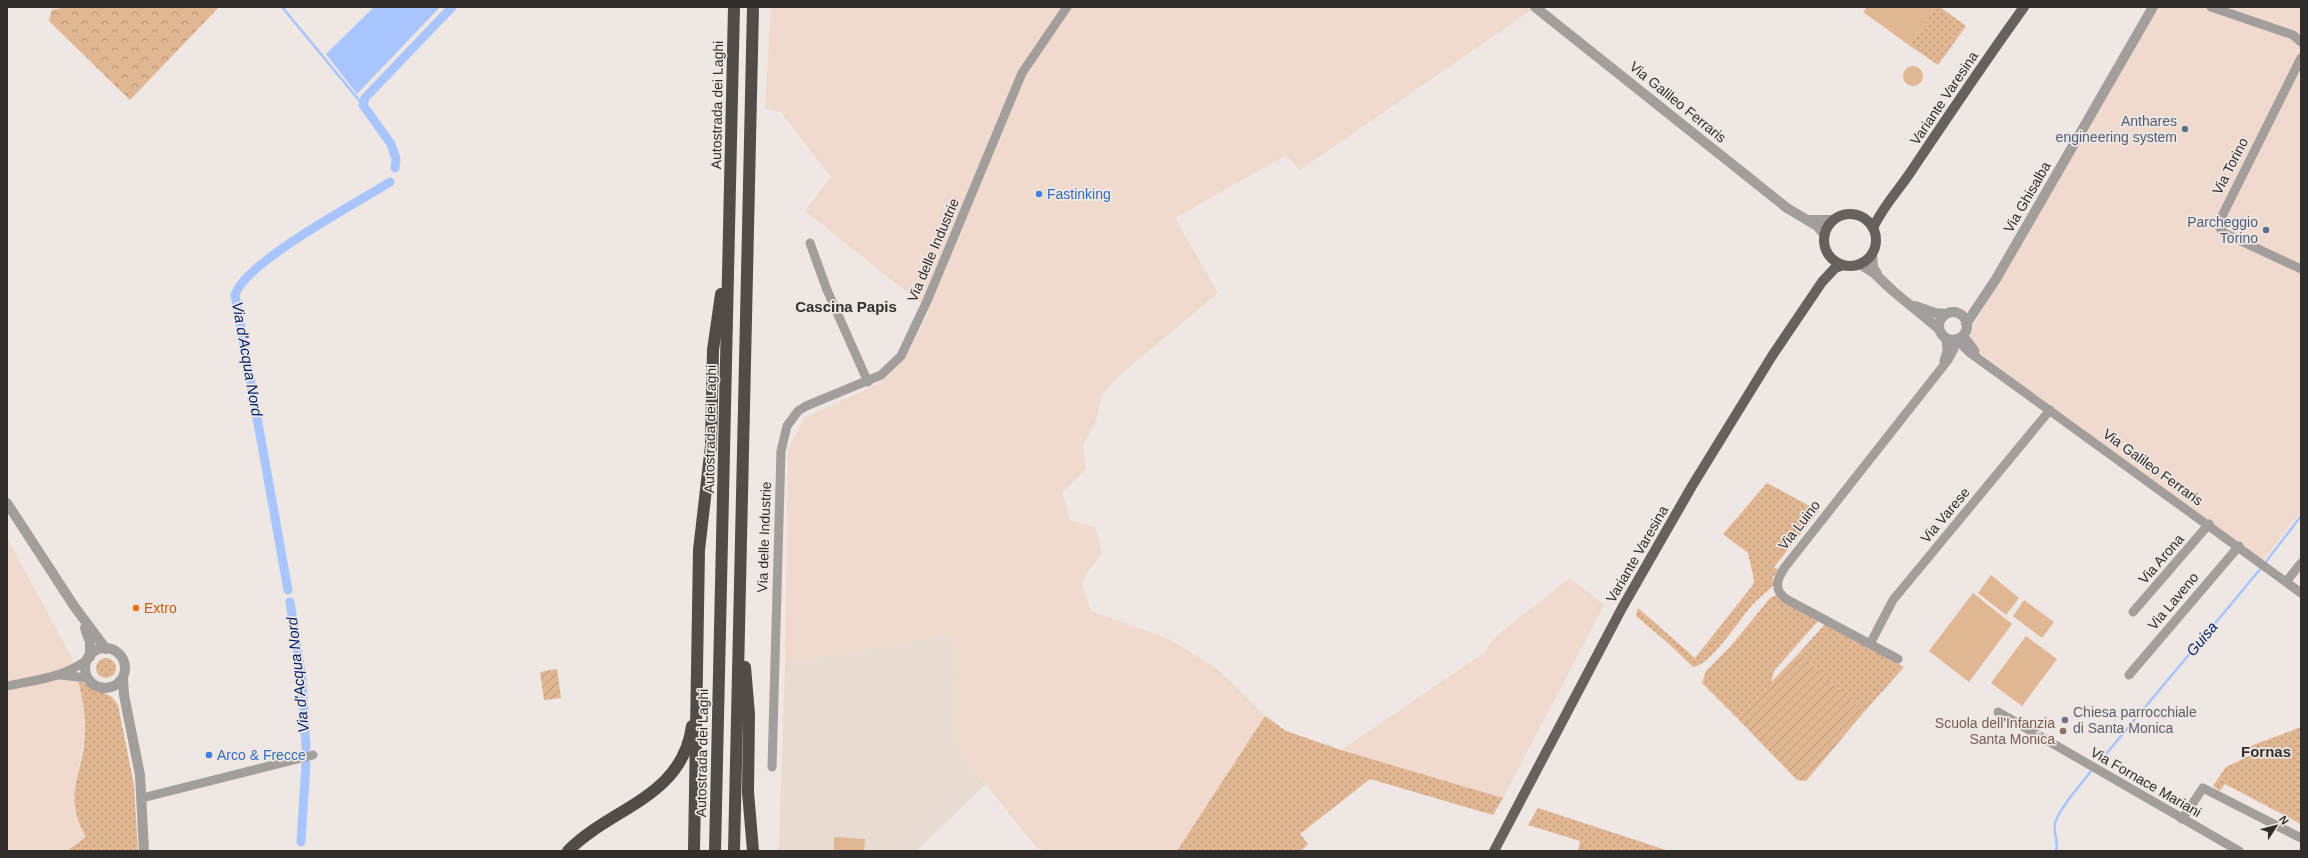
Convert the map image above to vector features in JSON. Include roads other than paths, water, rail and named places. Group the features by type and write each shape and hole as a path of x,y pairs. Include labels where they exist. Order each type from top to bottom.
{"highway":[{"name":"Autostrada dei Laghi","path":"715,851 734,7"},
{"path":"734,851 753,7"},
{"path":"694,851 698,702 697,643 699,543 713,424 713,350 729,237"},
{"path":"739,609 749,714 747,779 753,851"},
{"path":"568,851 588,834 655,790 679,764 688,744 692,728 697,643"}],"main road":[{"name":"Variante Varesina","path":"1873,228 1886,204 1903,184 1972,80 2024,7"},
{"name":"Variante Varesina","path":"1833,220 1844,215 1860,216 1878,210 1886,204"},
{"path":"1860,216 1873,228 1876,244 1872,254 1860,264"},
{"path":"1825,235 1833,220"},
{"name":"Variante Varesina","path":"1822,282 1828,263 1825,235"},
{"path":"1828,253 1834,261 1844,265"},
{"name":"Variante Varesina","path":"1494,851 1622,608 1692,486 1772,356 1822,282 1835,268 1844,265 1860,264"}],"street":[{"name":"Via delle Industrie","path":"772,767 781,451 783,437 792,417 806,406 868,382 892,366 908,344 1022,74 1067,7"},
{"name":"Via Galileo Ferraris","path":"1535,7 1787,208 1817,226 1825,235"},
{"name":"Via Ghisalba","path":"1966,324 1996,279 2153,7"},
{"path":"2211,7 2293,35 2301,42"},
{"name":"Via Torino","path":"2301,58 2218,222 2224,233 2301,269"},
{"name":"Via Galileo Ferraris","path":"1804,219 1819,221 1833,220"},
{"path":"810,243 827,290 868,382"},
{"path":"1872,254 1873,267 1878,276"},
{"path":"1860,264 1878,276 1906,301 1939,329 1955,338 1966,324 1964,318 1957,313 1946,314 1924,310 1906,301"},
{"name":"Via Ghisalba","path":"1957,313 1968,309 1984,296"},
{"path":"1939,329 1940,320 1946,314"},
{"name":"Via Galileo Ferraris","path":"1955,338 1988,366 2209,524 2301,593"},
{"name":"Via Luino","path":"1898,659 1786,599 1779,592 1777,581 1785,567 1938,372 1955,338"},
{"name":"Via Varese","path":"1870,644 1893,600 2050,410"},
{"path":"7,503 74,606 106,649 118,654 123,659 125,665 123,678 127,711 137,754 142,798 144,851"},
{"name":"Via Arona","path":"2134,612 2209,524"},
{"name":"Via Laveno","path":"2129,675 2238,546"},
{"path":"2286,582 2301,563"},
{"path":"74,606 89,635 89,658 86,665 88,678 95,686 109,688 115,686 123,678"},
{"path":"7,686 59,675 78,667 95,651 106,649"},
{"path":"59,675 88,678"},
{"path":"109,688 118,697 127,711"},
{"name":"Via Fornace Mariani","path":"1998,712 2239,851"},
{"path":"142,798 313,754"},
{"path":"2182,818 2203,788 2301,838"}],"water":[{"path":"374,7 440,7 357,94 326,54"}],"waterway":[{"path":"282,7 363,105"},
{"name":"Via d'Acqua Nord","path":"395,168 396,159 391,144 363,105 365,98 452,7"},
{"name":"Via d'Acqua Nord","path":"288,590 235,295 243,282 259,266 280,250 329,218 390,182"},
{"name":"Guisa","path":"2265,563 2301,516"},
{"name":"Guisa","path":"2101,760 2262,567"},
{"name":"Via d'Acqua Nord","path":"290,602 302,680 306,748"},
{"name":"Via d'Acqua Nord","path":"301,842 306,763"},
{"name":"Guisa","path":"2056,851 2057,844 2055,823 2061,810 2091,771"}],"place":[{"name":"Anthares engineering system","path":"2185,129"},
{"name":"Fastinking","path":"1039,194"},
{"name":"Parcheggio Torino","path":"2266,230"},
{"name":"Extro","path":"136,608"},
{"name":"Chiesa parrocchiale di Santa Monica","path":"2065,720"},
{"name":"Scuola dell'Infanzia Santa Monica","path":"2063,731"},
{"name":"Arco & Frecce","path":"209,755"}],"district":[{"name":"Cascina Papis","path":"846,307"},
{"name":"Fornas","path":"2266,752"}]}
